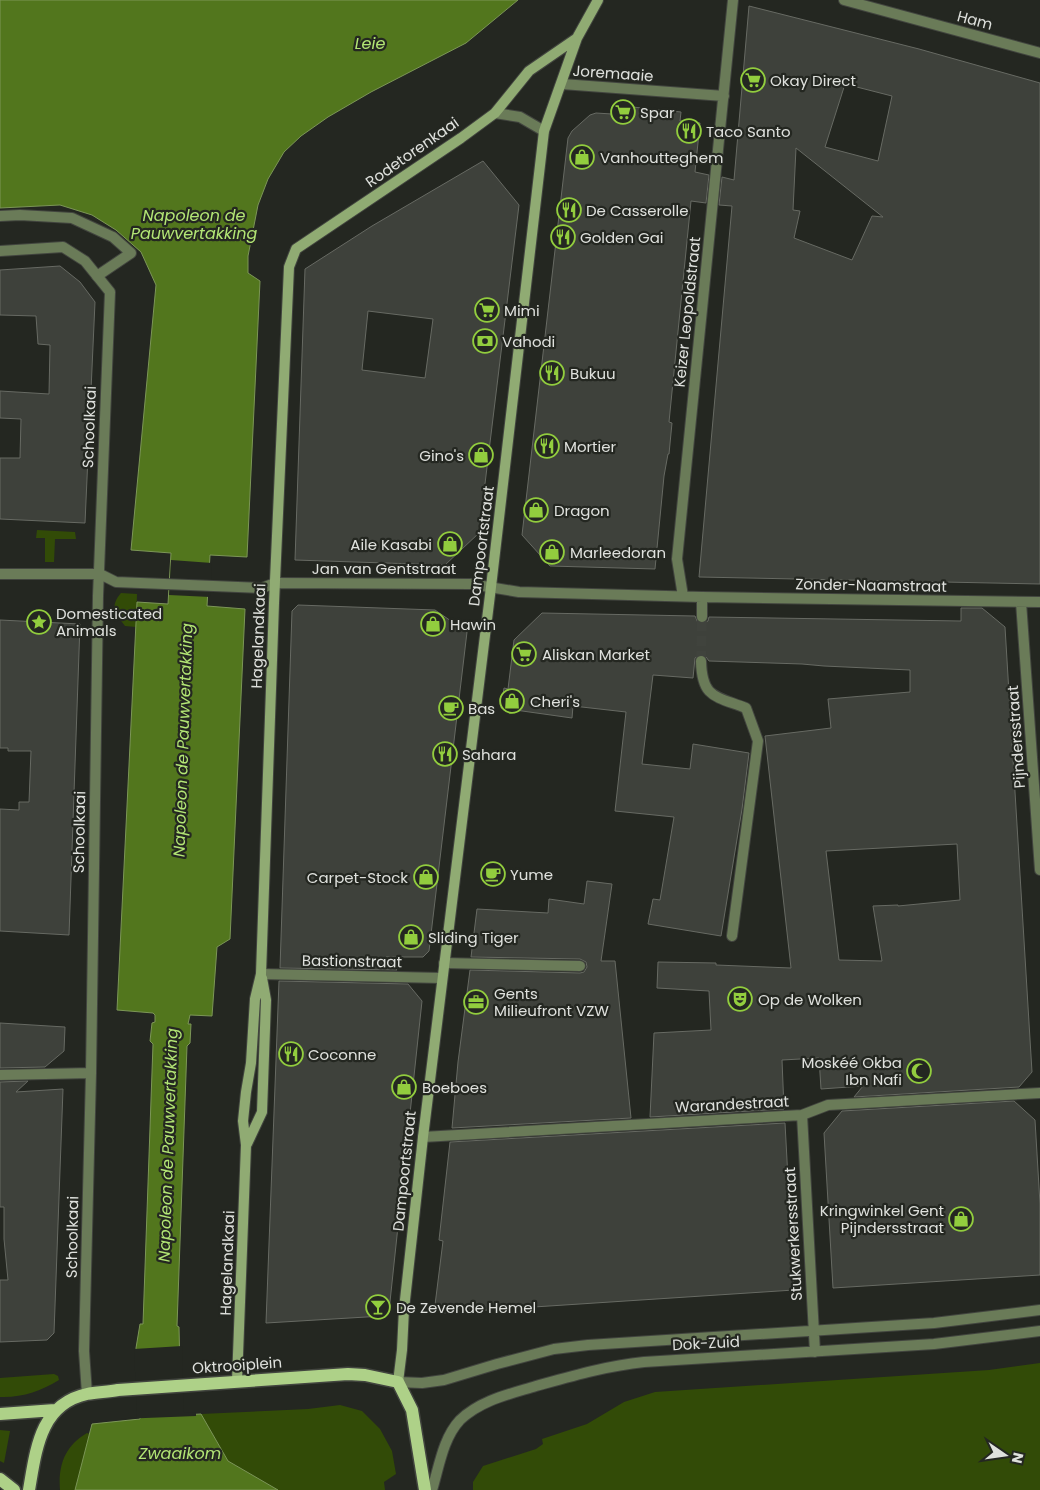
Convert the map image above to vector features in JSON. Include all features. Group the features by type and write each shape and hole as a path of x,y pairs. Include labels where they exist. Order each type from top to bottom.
{"main road":[{"name":"Oktrooiplein","path":"55,1410 70,1400 87,1394 118,1390 348,1374 365,1374 398,1382"},
{"path":"398,1382 412,1410 425,1490"},
{"path":"0,1414 55,1410"},
{"path":"29,1490 36,1450 43,1430 55,1410"},
{"path":"0,1479 14,1490"}],"street":[{"name":"Joremaaie","path":"598,0 577,38 562,84 724,96"},
{"name":"Keizer Leopoldstraat","path":"683,596 677,559 733,0"},
{"name":"Ham","path":"844,0 1040,53"},
{"name":"Rodetorenkaai","path":"287,299 289,267 296,249 495,113 529,71 577,38"},
{"name":"Dampoortstraat","path":"398,1382 423,1136 492,587 544,131 562,84"},
{"path":"495,113 520,117 544,131"},
{"path":"0,216 20,215 72,218 113,237 131,253 97,276"},
{"name":"Schoolkaai","path":"0,251 63,247 85,261 110,292 100,574 84,1351 87,1394"},
{"name":"Hagelandkaai","path":"237,1381 246,1145 243,1121 252,1063 255,1000 261,974 287,299"},
{"path":"0,574 100,574"},
{"name":"Jan van Gentstraat","path":"100,574 116,582 262,588 275,583 472,584 492,587"},
{"name":"Zonder-Naamstraat","path":"492,587 519,592 1040,602"},
{"path":"702,597 702,617"},
{"name":"Pijndersstraat","path":"1021,602 1040,870"},
{"path":"700,661 701,679 710,694 746,708 758,741 732,936"},
{"path":"444,963 580,966"},
{"name":"Hagelandkaai","path":"246,1145 262,1112 266,1000 261,974"},
{"name":"Bastionstraat","path":"261,974 442,978"},
{"path":"0,1075 91,1072"},
{"name":"Warandestraat","path":"423,1136 802,1115 828,1105 1040,1093"},
{"name":"Stukwerkersstraat","path":"802,1115 815,1352"},
{"name":"Dok-Zuid","path":"398,1382 422,1383 444,1380 554,1349 588,1345 934,1323 1040,1310"},
{"name":"Dok-Zuid","path":"432,1490 442,1452 449,1435 474,1408 489,1401 581,1373 612,1366 644,1362 934,1344 1040,1331"}],"shaded area":[{"path":"37,530 75,532 76,539 55,539 54,562 45,562 45,538 36,538"},
{"path":"121,593 137,594 136,627 125,626 115,610 115,602"},
{"path":"1040,1363 1040,1490 473,1490 473,1482 483,1466 536,1449 543,1444 542,1439 587,1424 624,1402 655,1392 989,1370"},
{"path":"54,1374 58,1376 59,1380 31,1393 0,1397 0,1378"},
{"path":"340,1405 362,1411 380,1429 392,1451 396,1474 384,1482 385,1490 278,1490 228,1461 201,1414 308,1409"},
{"path":"0,1430 10,1431 4,1463 0,1461"},
{"path":"87,1433 90,1434 75,1490 60,1490 60,1472 64,1457 73,1444"}],"water":[{"path":"0,0 518,0 466,43 371,92 328,117 301,136 284,152 268,179 258,205 248,256 248,273 260,281 247,557 210,555 207,606 245,609 230,939 217,947 212,1016 190,1015 188,1024 191,1024 190,1043 187,1046 177,1326 179,1327 181,1415 201,1414 228,1461 278,1490 75,1490 92,1424 140,1419 136,1348 140,1324 143,1324 153,1044 150,1041 155,1015 153,1013 117,1010 137,602 168,604 171,553 131,550 156,285 141,252 116,230 92,215 60,205 0,208"}],"pier":[{"path":"171,560 212,563 210,597 169,595"},
{"path":"182,1346 184,1413 196,1412 196,1416 120,1419 137,1417 134,1349"}],"building":[{"path":"749,6 919,49 1040,83 1040,584 699,577 732,206 719,205 722,177 734,180","holes":["845,84 892,96 878,161 825,147","796,148 883,217 872,216 852,260 794,238 800,211 793,210"]},
{"path":"613,105 681,112 680,121 700,123 695,172 709,175 706,203 691,201 669,422 672,423 669,454 664,476 655,569 550,566 522,535 568,138 572,131 590,115 596,113 612,114"},
{"path":"483,161 519,205 479,533 445,565 295,560 305,269 372,226","holes":["368,311 433,319 425,378 362,370"]},
{"path":"60,266 80,282 95,302 85,523 0,519 0,458 20,458 21,419 0,418 0,391 49,394 50,345 38,344 36,316 0,315 0,270"},
{"path":"298,605 435,610 467,632 429,951 423,957 386,957 397,970 280,968 292,611"},
{"path":"961,608 982,608 1005,627 1032,1072 1019,1087 854,1097 863,1086 821,1089 819,1058 782,1060 784,1109 650,1117 654,1033 711,1030 709,991 657,988 658,962 716,963 716,965 791,968 765,736 831,728 828,699 910,692 910,670 709,661 701,654 695,658 693,678 653,675 642,764 690,769 693,744 749,753 742,809 721,936 648,924 653,899 660,900 674,817 615,811 626,712 573,706 572,718 501,708 504,688 508,689 514,640 542,613 695,616 698,623 702,624 708,621 709,617 961,621","holes":["957,844 960,900 898,906 873,906 882,961 839,960 826,851"]},
{"path":"0,620 80,624 69,935 0,931 0,809 19,810 19,802 29,802 31,751 8,751 8,748 0,748"},
{"path":"587,881 612,884 601,961 615,961 631,1118 452,1128 458,1062 470,970 580,973 584,972 587,967 586,962 580,959 471,957 477,909 548,913 549,899 584,904"},
{"path":"279,981 408,984 422,1001 389,1311 383,1316 266,1323"},
{"path":"0,1023 65,1027 64,1051 45,1067 0,1068"},
{"path":"28,1081 16,1092 63,1089 54,1333 47,1340 0,1342 0,1280 8,1280 4,1239 4,1207 0,1207 0,1082"},
{"path":"1014,1101 1035,1120 1040,1204 1040,1275 833,1288 824,1133 842,1111"},
{"path":"785,1123 794,1290 442,1313 435,1305 443,1241 439,1240 450,1142"}],"tunnel":[{"path":"701,661 702,617"}],"place":[{"name":"Okay Direct","path":"753,80"},
{"name":"Spar","path":"623,112"},
{"name":"Taco Santo","path":"689,131"},
{"name":"Vanhoutteghem","path":"582,157"},
{"name":"De Casserolle","path":"569,210"},
{"name":"Golden Gai","path":"563,237"},
{"name":"Mimi","path":"487,310"},
{"name":"Vahodi","path":"485,341"},
{"name":"Bukuu","path":"552,373"},
{"name":"Mortier","path":"547,446"},
{"name":"Gino's","path":"481,455"},
{"name":"Dragon","path":"536,510"},
{"name":"Aile Kasabi","path":"450,544"},
{"name":"Marleedoran","path":"552,552"},
{"name":"Domesticated Animals","path":"39,622"},
{"name":"Hawin","path":"433,624"},
{"name":"Aliskan Market","path":"524,654"},
{"name":"Cheri's","path":"512,701"},
{"name":"Bas","path":"451,708"},
{"name":"Sahara","path":"445,754"},
{"name":"Yume","path":"493,874"},
{"name":"Carpet-Stock","path":"426,877"},
{"name":"Sliding Tiger","path":"411,937"},
{"name":"Op de Wolken","path":"740,999"},
{"name":"Gents Milieufront VZW","path":"476,1002"},
{"name":"Coconne","path":"291,1054"},
{"name":"Moskéé Okba Ibn Nafi","path":"919,1071"},
{"name":"Boeboes","path":"404,1087"},
{"name":"Kringwinkel Gent Pijndersstraat","path":"961,1219"},
{"name":"De Zevende Hemel","path":"378,1307"}],"water label":[{"name":"Leie","path":"370,43"},
{"name":"Napoleon de Pauwvertakking","path":"194,224"},
{"name":"Napoleon de Pauwvertakking","path":"183,740"},
{"name":"Napoleon de Pauwvertakking","path":"168,1145"},
{"name":"Zwaaikom","path":"180,1453"}]}
